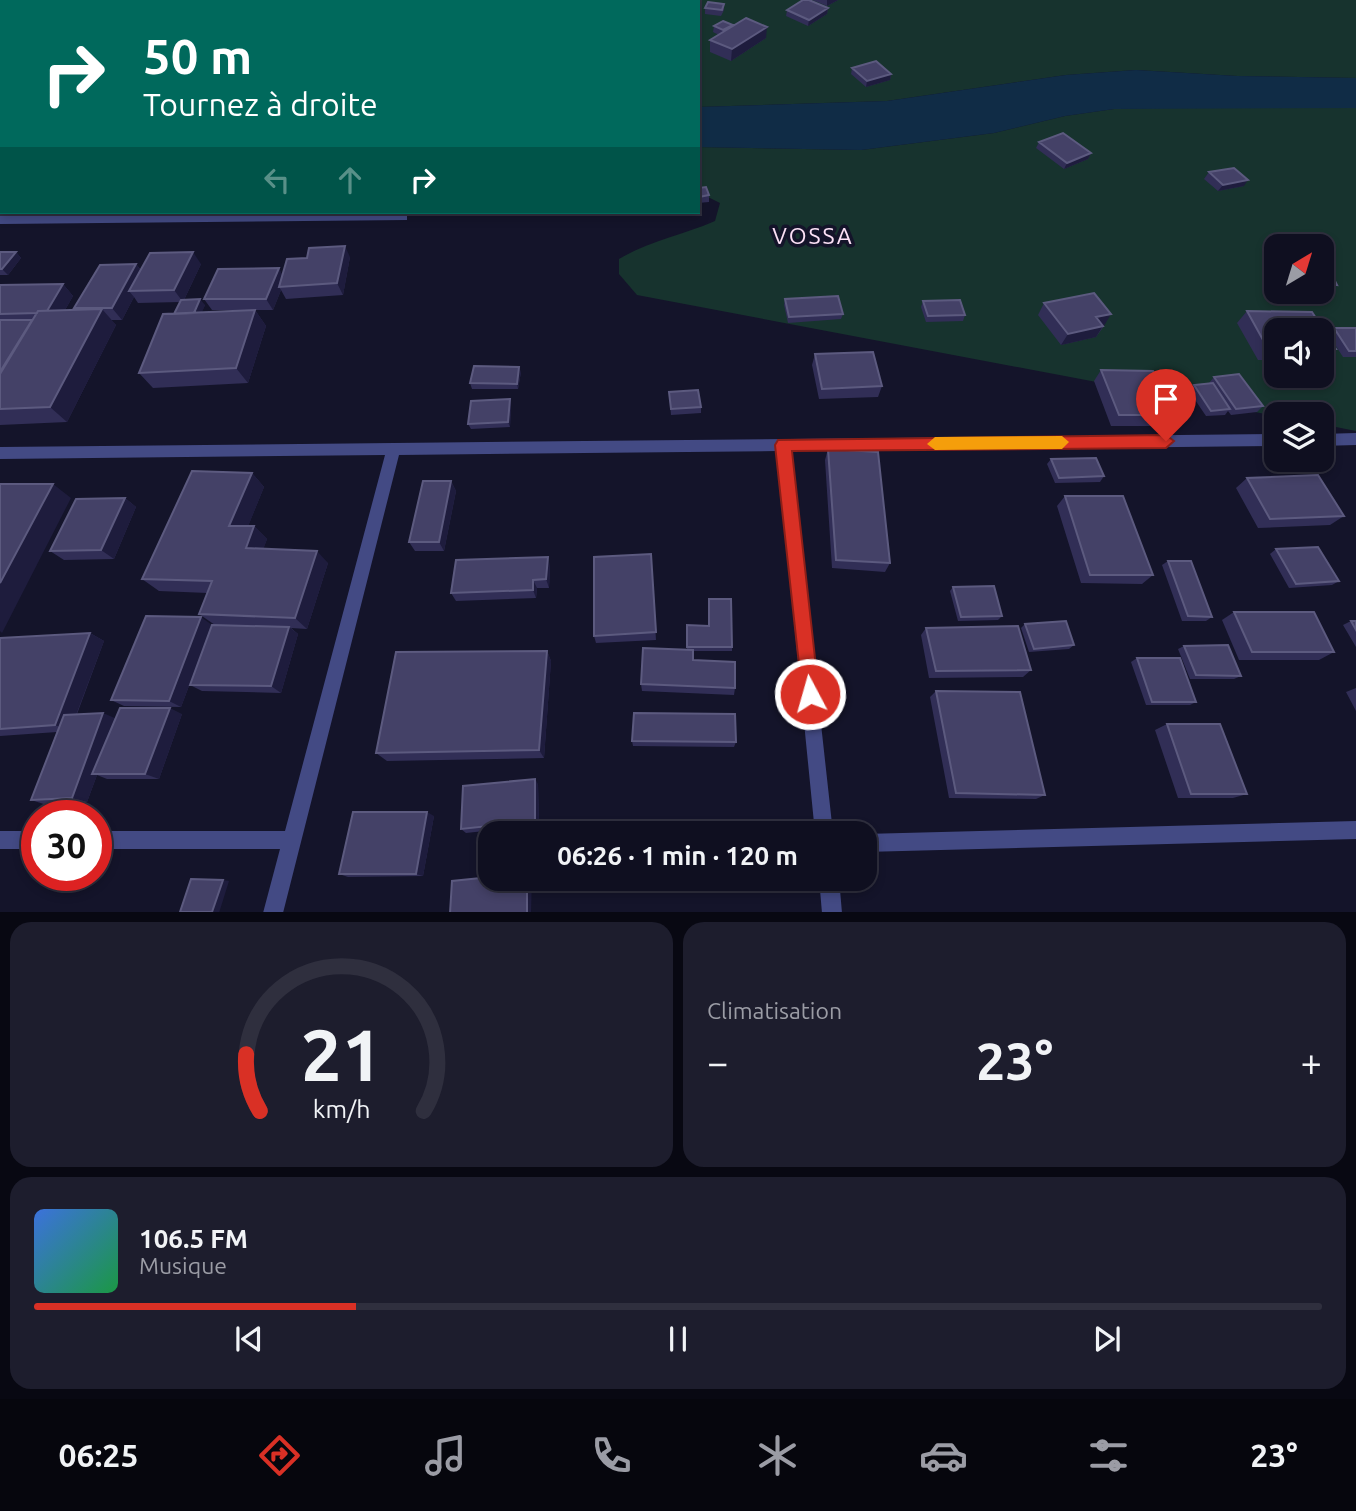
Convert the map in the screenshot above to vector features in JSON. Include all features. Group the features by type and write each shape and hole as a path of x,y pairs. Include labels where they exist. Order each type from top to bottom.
{"street":[{"path":"0,220 403,217"},
{"path":"1334,440 1356,439"},
{"path":"0,453 1264,440"},
{"path":"783,445 823,821"},
{"path":"273,912 393,449"},
{"path":"877,843 1356,830"},
{"path":"0,840 21,840"},
{"path":"112,840 292,840"},
{"path":"830,891 832,912"}],"green space":[{"path":"700,0 1356,0 1356,78 1237,76 1136,70 1066,75 887,101 700,107"},
{"path":"1356,108 1356,431 1334,427 1334,402 1264,402 1264,414 637,295 619,274 619,259 642,247 715,221 720,203 700,193 700,147 861,150 994,133 1065,116 1114,109"}],"water":[{"path":"1136,70 1237,76 1356,78 1356,108 1114,109 1065,116 994,133 861,150 700,147 700,107 887,101 1066,75"}],"building":[{"path":"803,0 828,8 809,20 787,10"},
{"path":"708,2 724,4 722,10 705,8"},
{"path":"746,18 767,27 732,49 710,40"},
{"path":"723,21 733,25 723,30 714,26"},
{"path":"876,61 891,74 867,81 852,68"},
{"path":"1063,133 1091,153 1067,163 1039,142"},
{"path":"1234,168 1248,180 1223,185 1209,172"},
{"path":"706,187 709,195 700,197 700,188"},
{"path":"345,246 337,283 279,287 287,259 307,258 309,248"},
{"path":"0,252 16,252 2,269 0,269"},
{"path":"193,252 174,290 129,291 150,253"},
{"path":"136,264 112,308 74,308 100,265"},
{"path":"279,268 266,299 204,299 218,269"},
{"path":"63,284 47,311 0,314 0,285"},
{"path":"1094,293 1111,314 1096,317 1103,326 1068,334 1044,303"},
{"path":"838,296 843,314 789,317 785,299"},
{"path":"200,299 194,313 174,314 181,300"},
{"path":"960,300 965,315 928,316 923,301"},
{"path":"102,309 50,407 0,409 0,374 38,311"},
{"path":"255,310 236,368 139,373 163,314"},
{"path":"1247,311 1312,312 1316,318 1264,318 1264,342"},
{"path":"0,320 32,320 0,372"},
{"path":"1334,328 1356,328 1356,351 1349,351"},
{"path":"873,352 882,386 822,389 815,354"},
{"path":"474,366 519,367 517,384 470,383"},
{"path":"1101,370 1153,371 1173,415 1119,415"},
{"path":"1239,374 1263,406 1236,409 1214,377"},
{"path":"1213,383 1230,409 1211,411 1194,385"},
{"path":"698,390 701,407 671,409 669,392"},
{"path":"510,399 508,422 468,424 471,401"},
{"path":"828,449 878,452 890,563 836,560"},
{"path":"1096,458 1104,476 1059,478 1051,459"},
{"path":"192,471 252,473 229,526 254,526 246,548 317,551 295,618 199,614 212,581 142,579"},
{"path":"1318,475 1344,516 1270,519 1247,478"},
{"path":"423,481 451,481 439,542 409,542"},
{"path":"0,484 53,484 0,583"},
{"path":"1065,496 1123,496 1153,575 1090,575"},
{"path":"125,498 101,550 50,551 76,499"},
{"path":"1318,547 1339,581 1296,584 1276,549"},
{"path":"651,554 656,632 594,636 594,557"},
{"path":"548,557 546,579 533,580 533,590 451,593 456,560"},
{"path":"1168,561 1191,561 1212,617 1188,616"},
{"path":"994,586 1002,616 961,617 953,587"},
{"path":"709,599 731,599 732,647 687,647 687,625 709,626"},
{"path":"1234,612 1314,612 1334,652 1252,652"},
{"path":"146,616 201,617 169,701 111,700"},
{"path":"1066,621 1074,645 1034,649 1025,624"},
{"path":"212,625 289,627 271,686 190,685"},
{"path":"1018,626 1031,670 936,671 926,628"},
{"path":"90,633 55,725 0,729 0,638"},
{"path":"1228,645 1241,676 1196,675 1184,646"},
{"path":"643,648 693,650 693,660 735,662 735,688 641,684"},
{"path":"547,651 539,750 376,753 396,652"},
{"path":"1137,658 1180,658 1196,702 1152,702"},
{"path":"936,691 1020,692 1045,795 956,793"},
{"path":"120,708 170,708 145,774 92,774"},
{"path":"103,713 72,798 31,800 64,715"},
{"path":"634,713 735,714 736,742 632,741"},
{"path":"1167,724 1220,724 1247,794 1191,794"},
{"path":"535,779 535,821 478,821 478,827 461,829 463,786"},
{"path":"353,812 427,812 416,874 339,874"},
{"path":"478,878 478,891 527,891 527,912 450,912 452,881"},
{"path":"191,879 223,880 212,912 180,912"}],"slow traffic":[{"path":"935,444 1062,442"}],"district":[{"name":"VOSSA","path":"813,236"}],"route":[{"path":"810,694 783,445 1166,441"}]}
